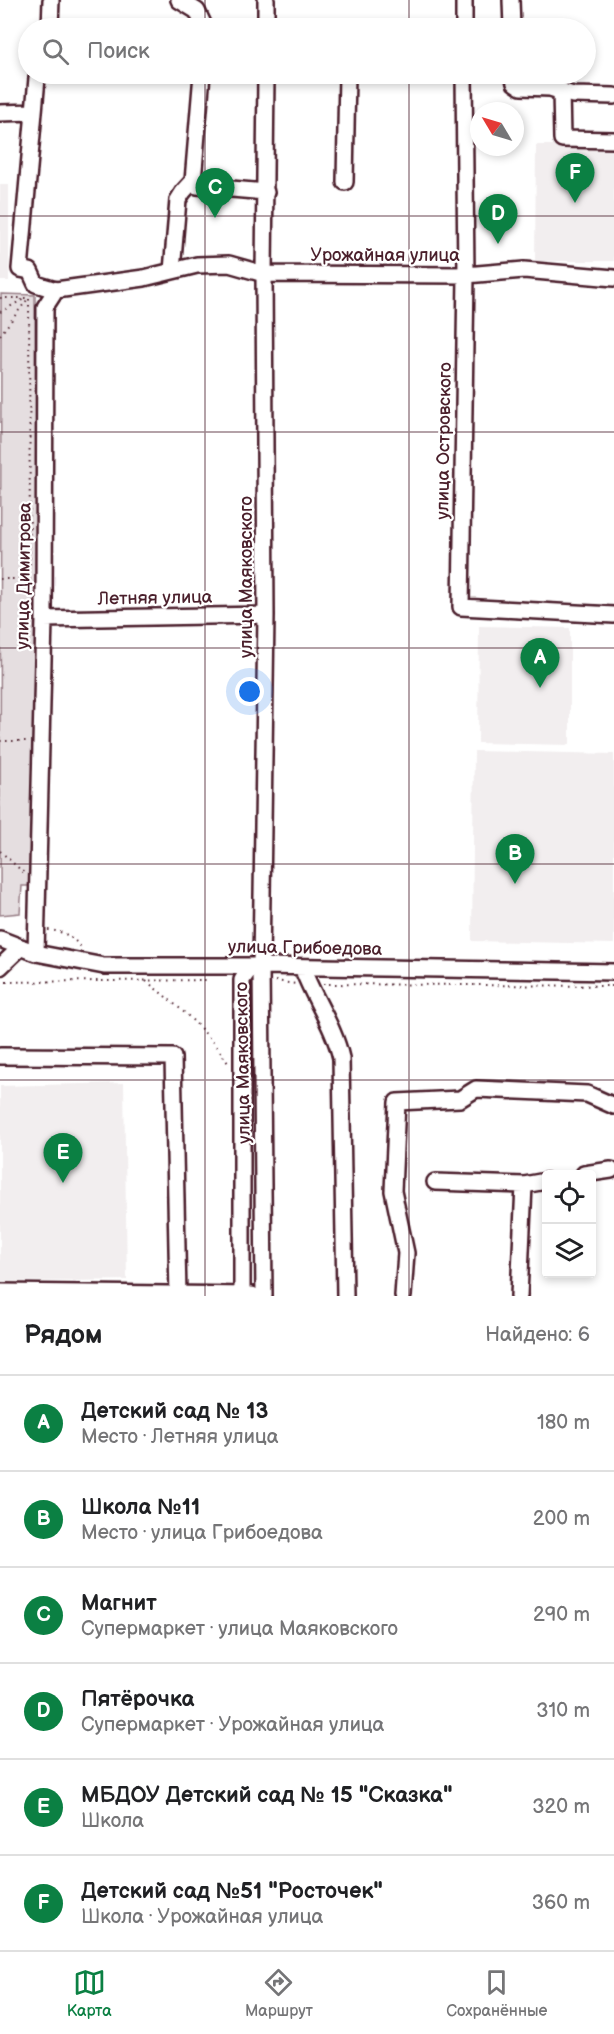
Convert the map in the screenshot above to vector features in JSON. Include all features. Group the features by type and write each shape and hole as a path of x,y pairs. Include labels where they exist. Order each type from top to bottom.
{"street":[{"path":"50,18 51,0"},
{"path":"179,0 197,11 200,18"},
{"path":"266,0 266,18"},
{"path":"464,0 464,18"},
{"path":"510,0 511,18"},
{"path":"36,84 20,269 30,271 36,284 51,298"},
{"path":"172,271 178,200 193,181 201,84"},
{"name":"улица Маяковского","path":"264,1296 258,971 266,615 264,274 266,84"},
{"path":"345,182 347,84"},
{"name":"улица Островского","path":"464,84 466,275 461,607 614,615"},
{"path":"516,84 521,87 561,90 573,95 614,96"},
{"path":"561,90 562,139 614,140"},
{"path":"0,113 34,112"},
{"path":"193,181 197,186 266,192"},
{"name":"Урожайная улица","path":"51,298 197,265 229,264 264,274 466,275 524,270 614,278"},
{"name":"улица Димитрова","path":"28,950 36,928 51,298"},
{"name":"Летняя улица","path":"44,619 266,615"},
{"name":"улица Грибоедова","path":"0,939 28,950 104,966 258,971 302,967 614,972"},
{"path":"0,967 28,950"},
{"path":"302,967 308,984 337,1041 341,1058 345,1296"},
{"name":"улица Маяковского","path":"242,1296 242,980 258,971"},
{"path":"0,1056 173,1056 178,1295"},
{"path":"403,1296 406,1253 393,1191 397,1102 460,1099 476,1089 587,1094 614,1106"},
{"path":"596,1172 611,1170"},
{"path":"435,1182 524,1185 542,1182"},
{"path":"519,1296 524,1185"},
{"path":"0,1292 264,1296"}],"path":[{"path":"0,298 51,298"},
{"path":"0,312 28,298"},
{"path":"0,335 28,298"},
{"path":"28,298 30,568"},
{"path":"0,579 30,579 30,589"},
{"path":"0,741 30,741"},
{"path":"0,850 24,873"},
{"path":"36,928 61,931 74,939 87,954"},
{"path":"258,971 308,984 614,986"},
{"path":"0,982 211,980"},
{"path":"146,981 180,1007 212,1039 231,1067 231,1056"}],"shaded area":[{"path":"536,145 614,145 614,261 535,261"},
{"path":"0,185 9,185 9,281 0,281"},
{"path":"1,294 35,295 37,629 34,886 22,886 20,913 0,915"},
{"path":"479,626 570,628 570,745 478,743"},
{"path":"474,751 614,754 614,944 472,941"},
{"path":"124,1083 127,1280 0,1282 0,1086"}],"place":[{"name":"Детский сад №51 \"Росточек\"","path":"575,203"},
{"name":"Магнит","path":"215,218"},
{"name":"Пятёрочка","path":"498,244"},
{"name":"Детский сад № 13","path":"540,688"},
{"name":"Школа №11","path":"515,884"},
{"name":"МБДОУ Детский сад № 15 \"Сказка\"","path":"63,1183"}]}
